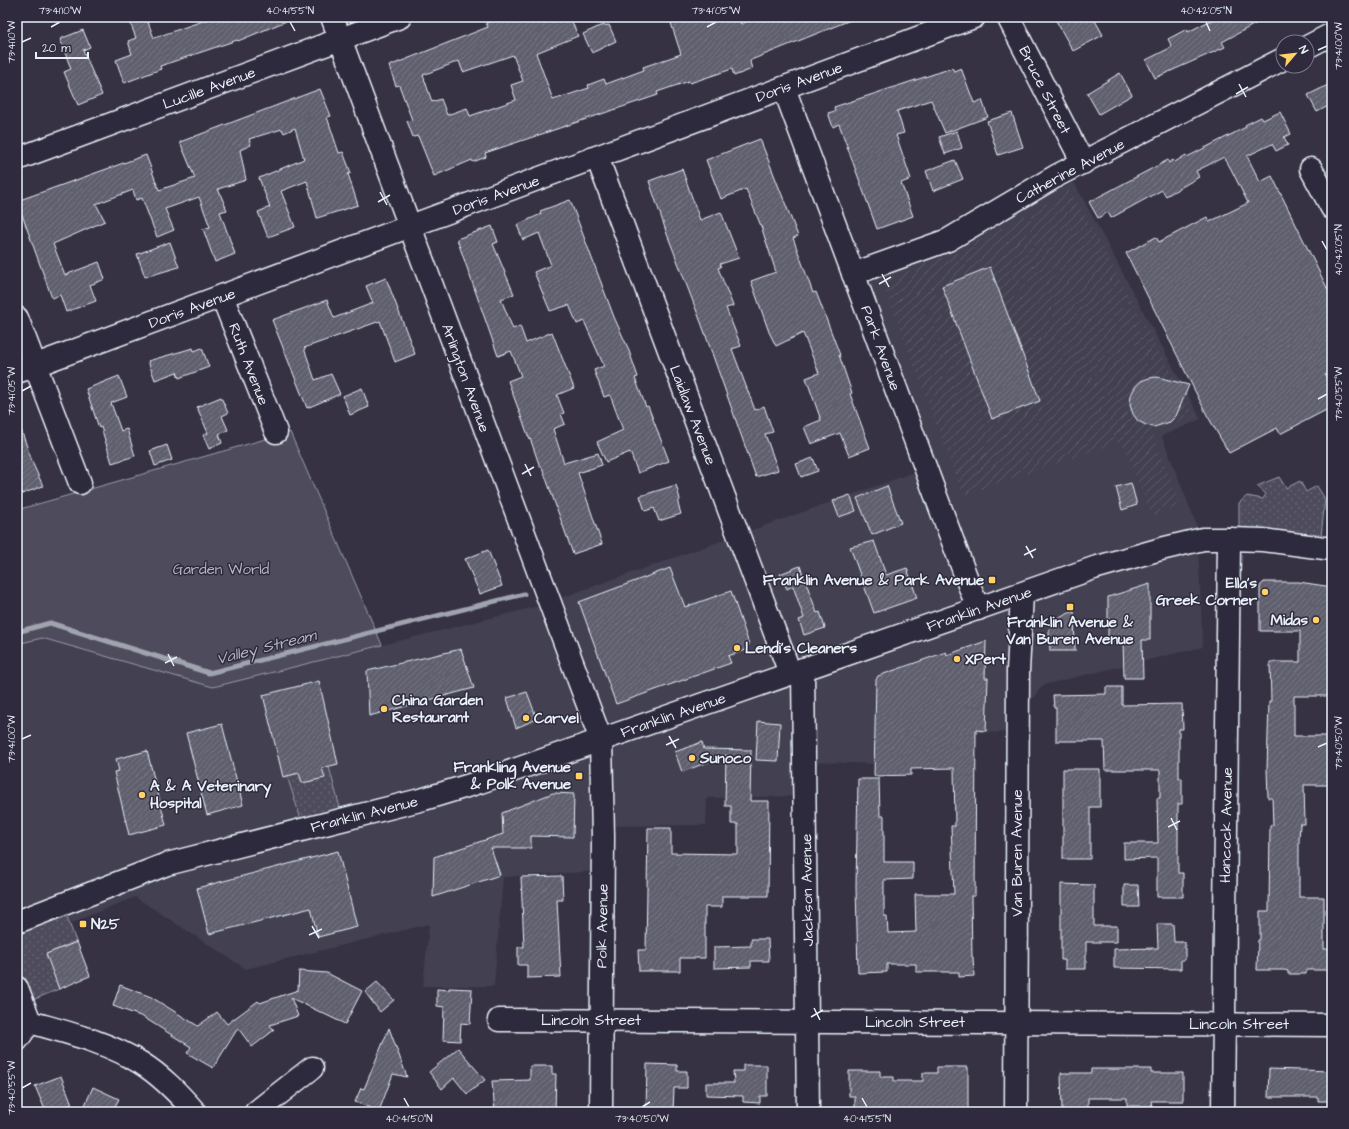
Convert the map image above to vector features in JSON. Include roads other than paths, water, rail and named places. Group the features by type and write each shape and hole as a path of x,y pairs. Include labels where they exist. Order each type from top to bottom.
{"street":[{"name":"Arlington Avenue","path":"332,17 601,740"},
{"name":"Lucille Avenue","path":"17,159 400,17"},
{"name":"Doris Avenue","path":"26,369 974,17"},
{"name":"Bruce Street","path":"1008,17 1083,163"},
{"path":"1315,43 1332,34"},
{"name":"Catherine Avenue","path":"853,274 948,240 1058,175 1275,63"},
{"name":"Park Avenue","path":"784,88 978,609"},
{"name":"Laidlaw Avenue","path":"597,157 797,671"},
{"path":"1312,169 1332,208"},
{"name":"Ruth Avenue","path":"222,296 276,432"},
{"path":"17,318 26,369 80,482"},
{"name":"Franklin Avenue","path":"17,922 167,864 424,799 480,782 1094,568 1161,549 1204,539 1264,540 1332,549"},
{"name":"Hancock Avenue","path":"1223,1112 1229,539"},
{"name":"Van Buren Avenue","path":"1016,1112 1018,671 1022,594"},
{"name":"Jackson Avenue","path":"797,671 808,1022 808,1112"},
{"name":"Polk Avenue","path":"601,740 603,837 601,1112"},
{"path":"17,988 30,1022"},
{"name":"Lincoln Street","path":"499,1020 1332,1024"},
{"path":"17,1040 30,1022"},
{"path":"30,1022 85,1037 141,1063 168,1084 195,1112"},
{"path":"256,1112 312,1068"}],"waterway":[{"name":"Valley Stream","path":"17,632 50,623 209,673 524,594"}],"place":[{"name":"Franklin Avenue & Park Avenue","path":"992,580"},
{"name":"Ella's Greek Corner","path":"1265,592"},
{"name":"Franklin Avenue & Van Buren Avenue","path":"1070,607"},
{"name":"Midas","path":"1316,620"},
{"name":"Lendi's Cleaners","path":"737,648"},
{"name":"XPert","path":"957,659"},
{"name":"China Garden Restaurant","path":"384,709"},
{"name":"Carvel","path":"526,718"},
{"name":"Sunoco","path":"692,758"},
{"name":"Frankling Avenue & Polk Avenue","path":"579,776"},
{"name":"A & A Veterinary Hospital","path":"142,795"},
{"name":"N25","path":"83,924"}],"park label":[{"name":"Garden World","path":"221,569"}]}
